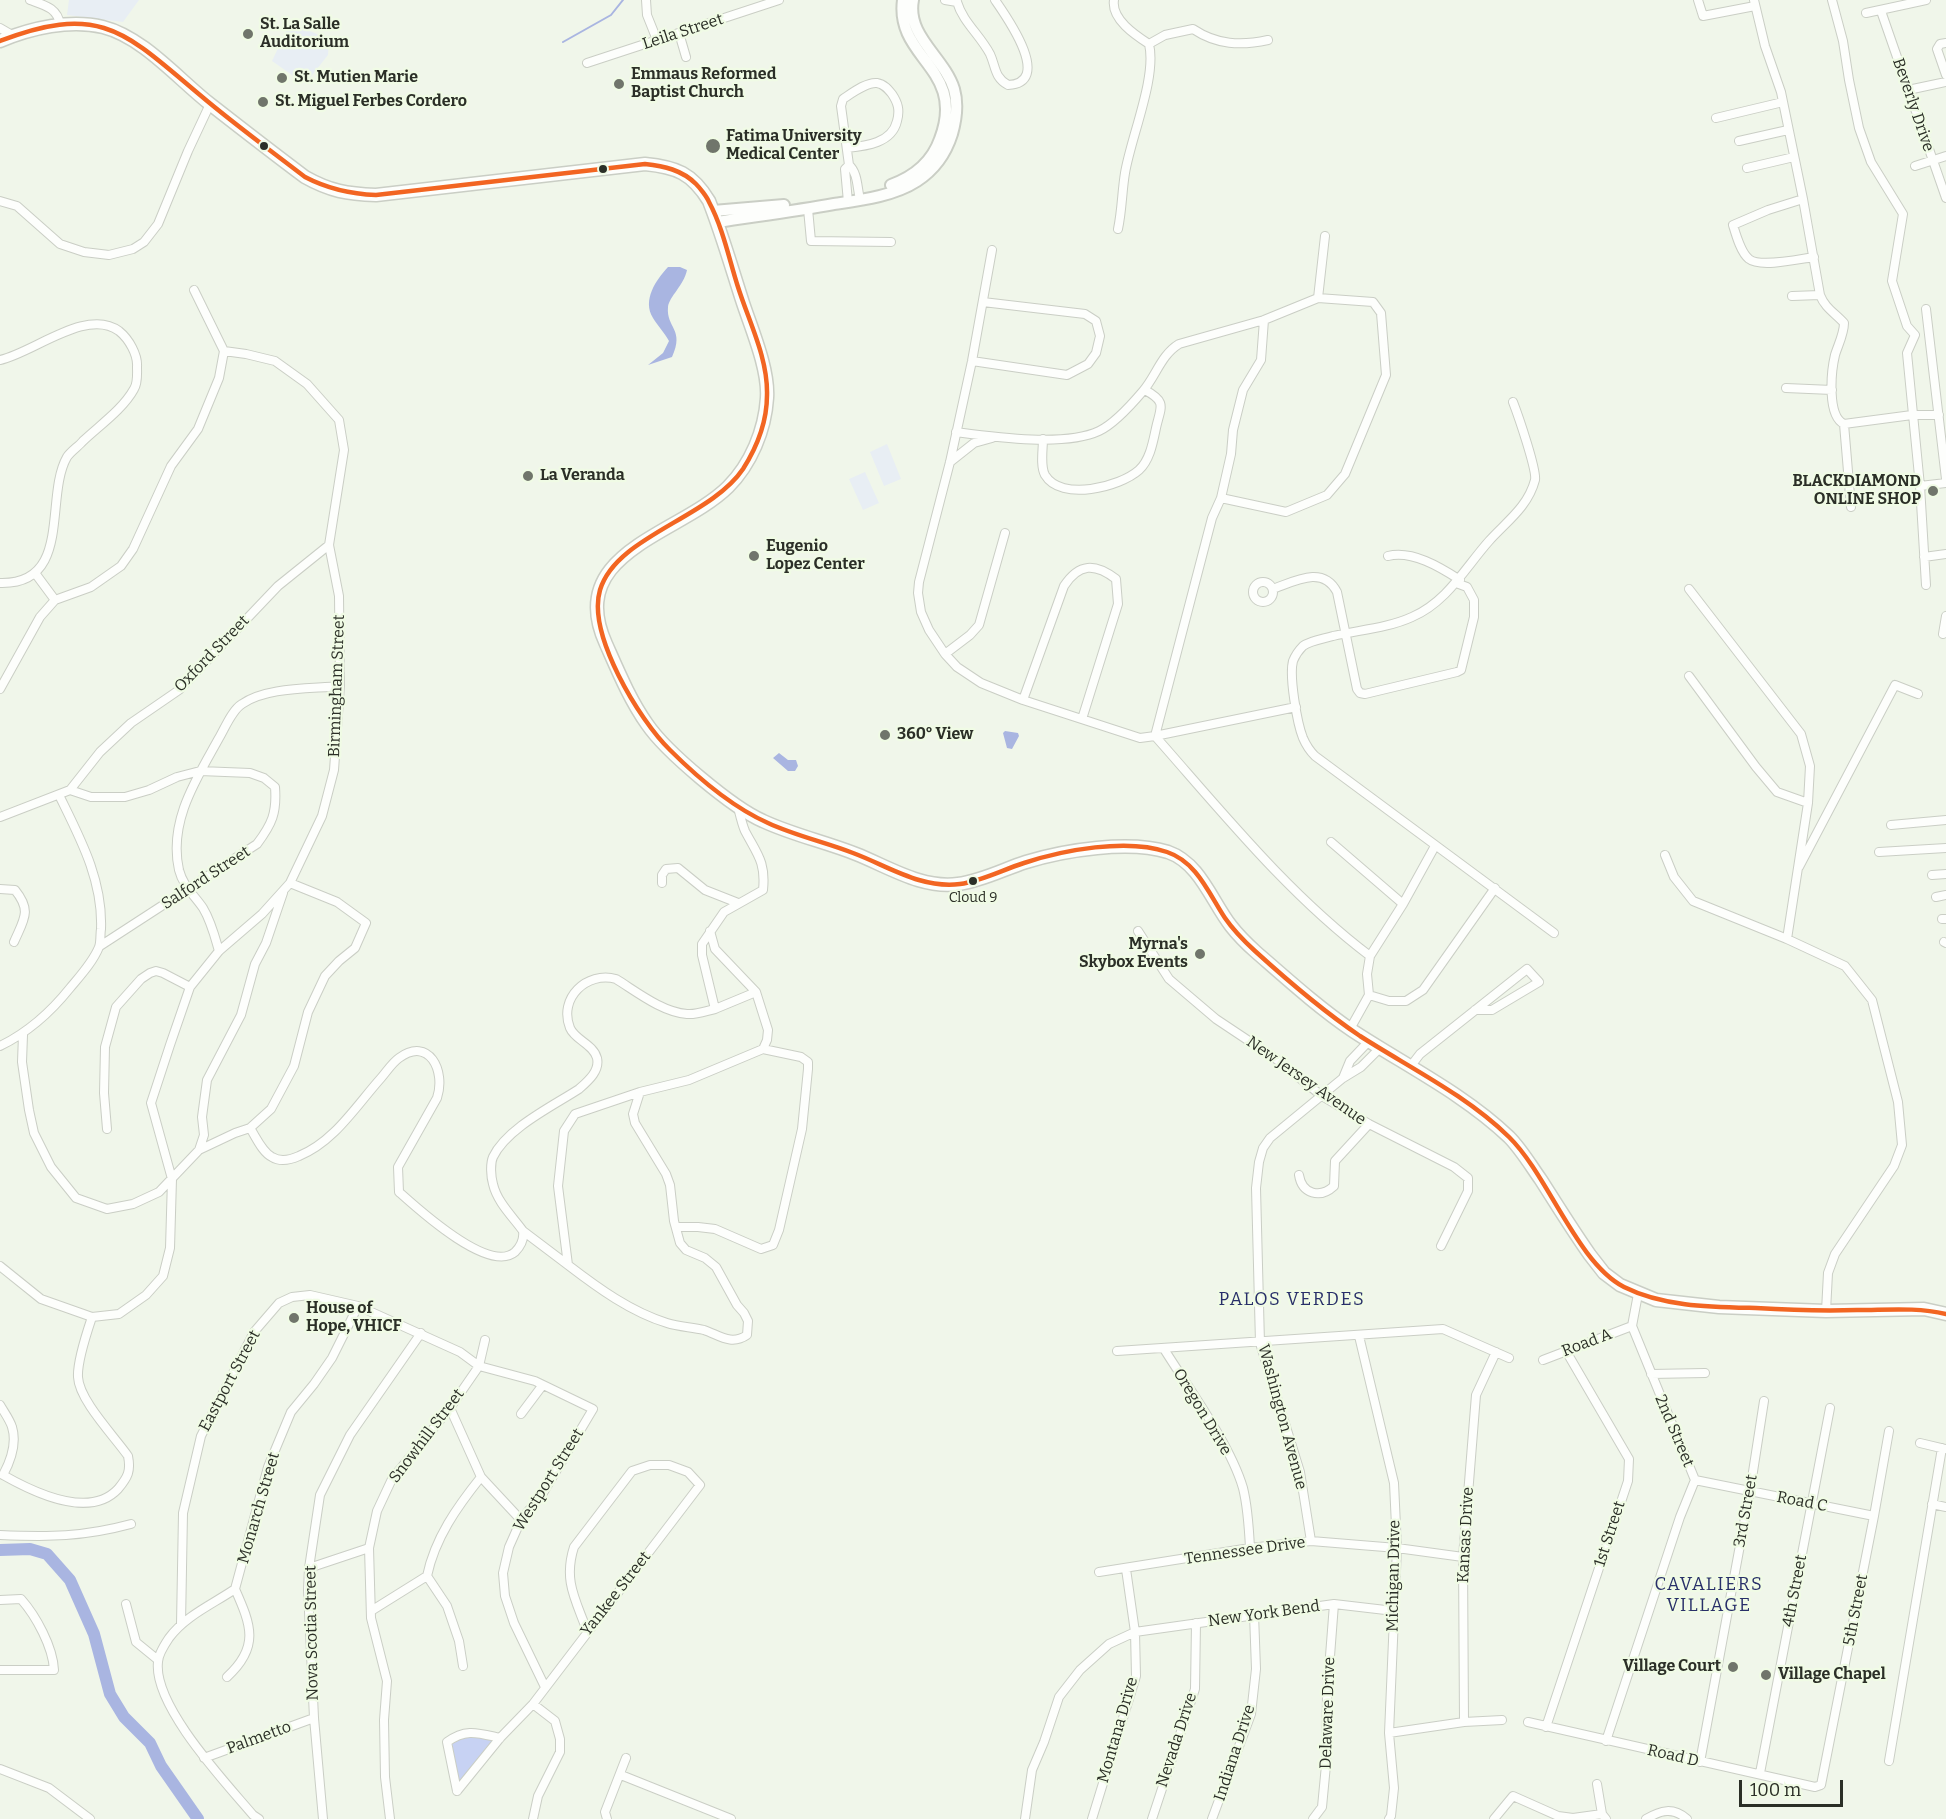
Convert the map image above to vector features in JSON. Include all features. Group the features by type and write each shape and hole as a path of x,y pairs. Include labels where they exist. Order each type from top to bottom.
{"main road":[{"path":"0,40 12,35 60,25 103,27 122,34 145,49 210,104 305,177 344,194 376,195 645,164 668,167 688,175 702,189 715,216 767,386 766,408 761,430 748,460 728,487 706,504 618,560 602,582 596,603 603,639 646,724 698,775 737,806 760,820 838,847 905,876 939,885 971,882 1030,861 1094,849 1133,848 1171,853 1195,871 1230,925 1244,941 1302,992 1350,1029 1491,1121 1514,1142 1578,1238 1604,1272 1620,1285 1656,1300 1681,1304 1826,1311 1924,1309 1946,1314"}],"street":[{"path":"30,0 52,8 59,18 60,25"},
{"path":"646,0 647,15 657,40"},
{"path":"745,12 748,0"},
{"name":"Leila Street","path":"587,63 779,0"},
{"path":"776,209 808,208 887,187 913,174 932,156 944,127 947,109 944,93 932,68 914,47 910,38 903,15 903,0"},
{"path":"859,196 887,194 917,181 939,161 954,128 956,106 954,88 945,68 917,30 913,17 913,0"},
{"path":"945,0 957,1 963,18 989,51 996,75 1008,85 1015,85 1023,79 1028,70 1028,59 1011,22 995,0"},
{"path":"1114,0 1113,6 1119,17 1130,30 1149,44 1151,56 1125,174 1123,206 1118,229"},
{"path":"1698,0 1703,16 1754,3 1781,92 1823,303 1844,322 1835,357 1832,390 1837,417 1844,424 1912,415 1939,415"},
{"path":"1832,0 1843,41 1859,128 1871,162 1903,214 1892,281 1907,326 1915,335 1907,353 1920,486 1926,585"},
{"path":"1866,13 1926,0"},
{"name":"Beverly Drive","path":"1881,11 1946,198"},
{"path":"0,28 12,35"},
{"path":"1149,44 1164,34 1193,29 1206,38 1230,44 1250,44 1268,40"},
{"path":"679,33 686,57"},
{"path":"1946,43 1937,49 1946,75"},
{"path":"1908,90 1946,82"},
{"path":"847,148 883,140 896,126 899,106 890,92 880,84 874,83 866,86 843,99 841,105 849,165 855,175 859,196"},
{"path":"1716,118 1783,102"},
{"path":"0,201 17,206 60,244 84,252 109,255 133,249 144,242 158,224 210,104"},
{"path":"1739,141 1788,130"},
{"path":"1915,166 1946,156"},
{"path":"1747,168 1794,157"},
{"path":"847,199 845,169 849,165"},
{"path":"715,216 847,199"},
{"path":"1803,199 1768,210 1733,226 1749,259 1760,263 1814,257"},
{"path":"808,208 811,240 891,242"},
{"path":"1318,298 1325,236"},
{"path":"992,250 972,361 950,462 919,582 918,593 925,621 945,654 957,667 981,683 1023,700 1140,738 1296,707"},
{"path":"0,690 40,617 55,600 91,587 121,566 133,549 171,466 198,429 219,378 224,351 194,290"},
{"path":"1792,296 1821,295"},
{"path":"956,432 995,437 1043,439 1078,437 1099,431 1145,390 1162,362 1179,344 1264,320 1318,298 1373,302 1381,314 1386,375 1345,474 1327,495 1286,512 1268,510 1221,498"},
{"path":"972,361 1067,375 1088,364 1096,353 1100,336 1096,321 1085,314 982,302"},
{"path":"1920,486 1946,481 1926,309"},
{"path":"1155,736 1212,518 1221,498 1231,454 1236,414 1243,390 1261,360 1264,320"},
{"path":"0,360 15,357 76,326 104,326 119,331 131,345 138,360 136,387 123,403 68,457 59,481 50,549 35,573 12,583 0,583"},
{"name":"Birmingham Street","path":"92,1317 119,1314 146,1295 163,1276 170,1248 172,1179 151,1103 190,987 219,951 262,914 290,883 322,816 334,770 339,686 339,596 329,545 344,450 339,420 307,384 275,361 224,351"},
{"path":"1786,388 1832,390"},
{"path":"1043,439 1042,465 1045,475 1053,484 1069,489 1101,488 1123,480 1139,470 1145,461 1153,442 1161,411 1161,404 1157,397 1145,390"},
{"path":"1513,402 1520,418 1535,478 1527,499 1513,518 1490,540 1458,582 1429,608 1412,618 1308,643 1296,654 1292,670 1296,707 1303,738 1315,756 1554,933"},
{"path":"1844,424 1851,507"},
{"path":"950,462 974,443 995,437"},
{"path":"945,654 979,625 1005,533"},
{"name":"Oxford Street","path":"70,790 100,752 131,723 179,690 278,586 329,545"},
{"path":"1273,589 1316,576 1330,582 1337,592 1357,689 1360,693 1365,694 1458,672 1466,653 1474,617 1474,600 1467,588 1446,571 1419,558 1399,553 1388,556"},
{"path":"1924,557 1946,554"},
{"path":"1023,700 1064,586 1070,576 1092,567 1104,570 1116,579 1119,604 1082,719"},
{"path":"35,573 55,600"},
{"path":"1689,589 1801,734 1810,766 1808,804 1787,939"},
{"path":"1943,634 1946,616"},
{"path":"1689,676 1777,792 1808,804"},
{"path":"1796,874 1895,685 1918,694"},
{"path":"219,951 204,909 181,878 177,851 186,802 200,771 240,704 266,693 339,686"},
{"path":"1155,736 1300,897 1339,933 1370,956"},
{"name":"Salford Street","path":"70,790 91,797 125,797 149,790 177,777 200,771 250,773 264,778 275,787 275,814 268,830 257,844 100,946"},
{"path":"0,817 70,790"},
{"path":"0,1046 23,1035 61,1000 100,946 102,912 97,881 88,855 59,795"},
{"path":"715,1009 702,955 702,944 724,912 762,890 764,876 761,858 744,828 737,806"},
{"path":"1891,825 1946,820"},
{"path":"1331,842 1402,904"},
{"path":"1350,1029 1369,995 1367,974 1370,956 1435,846"},
{"path":"1879,852 1946,848"},
{"path":"1665,855 1674,877 1693,902 1787,939 1845,966 1872,1000 1898,1102 1902,1145 1894,1166 1835,1254 1828,1273 1826,1311"},
{"path":"662,883 662,875 666,869 678,868 705,890 738,903"},
{"path":"1932,875 1946,874"},
{"path":"23,1035 25,1088 34,1133 51,1167 76,1198 107,1209 133,1204 159,1192 199,1150 250,1128 271,1109 294,1066 308,1012 325,976 355,948 366,923 337,902 290,883"},
{"path":"1369,995 1389,1001 1406,1001 1423,990 1495,888"},
{"path":"0,889 15,890 24,901 26,913 14,942"},
{"path":"199,1150 204,1136 202,1117 207,1080 241,1015 255,964 267,943 283,891"},
{"path":"1936,897 1946,895"},
{"path":"710,931 715,949 756,992 768,1030 763,1049"},
{"name":"New Jersey Avenue","path":"1138,931 1169,980 1216,1019 1276,1059 1322,1096 1369,1124 1454,1167 1468,1178 1468,1191 1440,1246"},
{"path":"1410,1067 1420,1054 1475,1010 1527,969 1539,982 1492,1010 1475,1010"},
{"path":"106,1129 105,1047 116,1007 141,978 150,973 163,973 190,987"},
{"path":"640,1092 633,1114 634,1123 666,1173 680,1243 686,1250 705,1258 716,1267 748,1321 747,1335 740,1340 731,1340 706,1331 667,1323 637,1311 596,1287 523,1231 503,1205 493,1186 492,1160 498,1148 512,1133 590,1080 597,1066 595,1053 570,1030 568,1019 570,1002 580,986 594,978 606,976 616,979 668,1009 685,1014 715,1009 756,992"},
{"name":"Washington Avenue","path":"1343,1078 1350,1061 1369,1041"},
{"name":"Washington Avenue","path":"1311,1541 1300,1472 1260,1343 1256,1188 1259,1162 1263,1148 1270,1137 1343,1078 1361,1067 1380,1048"},
{"path":"568,1265 558,1186 564,1131 575,1114 640,1092 689,1080 763,1049 801,1056 808,1062 808,1069 800,1139 779,1230 773,1245 760,1249 715,1230 675,1227"},
{"path":"250,1128 267,1154 274,1159 295,1158 313,1150 329,1138 396,1059 413,1051 423,1052 436,1064 441,1086 437,1098 398,1167 399,1192 445,1231 481,1252 504,1256 514,1253 521,1243 523,1231"},
{"path":"1299,1175 1300,1184 1304,1190 1315,1193 1327,1192 1334,1186 1335,1161 1369,1124"},
{"path":"0,1266 41,1299 92,1317 78,1377 86,1402 128,1456 129,1477 115,1492 96,1503 54,1500 1,1476 10,1462 13,1427 0,1405"},
{"name":"Eastport Street","path":"182,1624 183,1513 201,1436 254,1332 279,1303 292,1297 310,1294 358,1306 460,1352 479,1366 535,1382 593,1409"},
{"path":"1632,1326 1638,1294"},
{"name":"Monarch Street","path":"235,1589 268,1467 291,1412 332,1358 358,1306"},
{"name":"Road A","path":"1543,1360 1632,1326"},
{"name":"2nd Street","path":"1606,1741 1680,1517 1695,1480 1632,1326"},
{"path":"1117,1351 1443,1329 1509,1358"},
{"name":"Nova Scotia Street","path":"322,1819 314,1718 308,1590 320,1495 350,1435 421,1333"},
{"name":"Michigan Drive","path":"1359,1336 1394,1483 1397,1548 1389,1733 1394,1788 1389,1819"},
{"name":"Snowhill Street","path":"390,1819 385,1777 384,1720 387,1681 371,1611 369,1548 377,1511 392,1479 450,1407 479,1366 485,1340"},
{"name":"Oregon Drive","path":"1164,1348 1225,1447 1242,1487 1248,1514 1250,1548"},
{"name":"1st Street","path":"1546,1727 1628,1481 1629,1459 1566,1351"},
{"name":"Kansas Drive","path":"1464,1722 1463,1557 1476,1395 1496,1352"},
{"path":"1651,1374 1705,1373"},
{"path":"521,1414 542,1386"},
{"name":"3rd Street","path":"1700,1762 1750,1491 1764,1401"},
{"path":"450,1407 481,1477 521,1520"},
{"name":"4th Street","path":"1760,1773 1830,1408"},
{"name":"Westport Street","path":"545,1687 514,1623 505,1596 503,1573 509,1547 521,1520 543,1493 593,1409"},
{"name":"5th Street","path":"1818,1786 1822,1783 1889,1431"},
{"path":"1889,1761 1932,1504 1944,1449 1920,1443"},
{"name":"Yankee Street","path":"500,1738 475,1732 458,1734 447,1742 457,1791 500,1738 533,1704 700,1485 688,1472 669,1465 650,1465 632,1471 574,1547 569,1562 569,1581 587,1631"},
{"path":"463,1666 459,1641 447,1606 427,1576 431,1557 457,1508 481,1477"},
{"name":"Road C","path":"1695,1480 1874,1516"},
{"path":"1932,1504 1946,1507"},
{"path":"0,1535 77,1536 131,1524"},
{"name":"Tennessee Drive","path":"1099,1572 1250,1548 1311,1541 1397,1548 1463,1557"},
{"path":"309,1568 369,1548"},
{"name":"Montana Drive","path":"1092,1819 1136,1676 1135,1632 1125,1569"},
{"path":"371,1611 427,1576"},
{"path":"227,1677 248,1652 249,1620 235,1589 182,1624 168,1639 158,1660 158,1672 165,1697 204,1758 253,1815 260,1819"},
{"path":"0,1600 21,1599 32,1612 43,1633 54,1664 54,1670 0,1670"},
{"path":"126,1604 136,1642 158,1660"},
{"name":"New York Bend","path":"1025,1819 1032,1770 1059,1698 1080,1670 1109,1644 1135,1632 1334,1604 1394,1611"},
{"name":"Delaware Drive","path":"1313,1819 1322,1807 1334,1604"},
{"name":"Indiana Drive","path":"1212,1819 1251,1714 1256,1669 1254,1614"},
{"name":"Nevada Drive","path":"1152,1819 1195,1689 1196,1623"},
{"path":"533,1704 555,1721 560,1739 560,1752 538,1796 533,1819"},
{"name":"Palmetto","path":"204,1758 314,1718"},
{"path":"1389,1733 1464,1722 1500,1720"},
{"name":"Road D","path":"1528,1722 1700,1762 1818,1786"},
{"path":"607,1819 605,1812 626,1758"},
{"path":"0,1769 49,1788 90,1819"},
{"path":"621,1775 731,1819"},
{"path":"1494,1819 1513,1796 1548,1815 1573,1818 1604,1817 1597,1784"},
{"path":"1646,1819 1658,1811 1675,1811 1687,1819"}],"shaded area":[{"path":"69,0 139,0 123,22 67,15"},
{"path":"290,23 329,39 328,55 305,84 272,61"},
{"path":"668,267 680,267 687,270 668,307 668,314 677,340 672,357 648,365 663,353 669,341 653,318 649,304 655,284"},
{"path":"887,444 901,479 884,486 870,452"},
{"path":"865,472 879,503 863,510 849,479"},
{"path":"1005,731 1018,733 1019,736 1012,749 1007,748 1003,733"},
{"path":"779,753 788,760 796,760 798,766 795,771 788,771 773,758"},
{"path":"458,1734 500,1738 458,1789 447,1742"}],"waterway":[{"path":"563,42 611,15 623,0"},
{"path":"0,1550 30,1549 47,1554 70,1580 94,1634 110,1694 124,1717 150,1743 161,1766 198,1819"}],"transit line":[{"path":"0,41 63,24 88,25 110,30 131,40 152,55 305,177 322,185 348,192 376,195 645,164 685,175 707,198 714,212 757,340 766,381 767,395 763,424 753,452 743,469 728,486 709,501 624,555 609,571 600,590 598,608 608,652 631,698 658,736 692,771 741,809 768,823 853,853 918,880 932,883 946,885 968,883 1040,858 1095,847 1133,846 1167,852 1186,863 1194,871 1236,932 1306,995 1360,1036 1475,1108 1509,1137 1537,1173 1577,1239 1592,1259 1607,1275 1624,1287 1655,1299 1688,1305 1806,1310 1913,1310 1946,1314"}],"place":[{"name":"St. La Salle Auditorium","path":"248,34"},
{"name":"St. Mutien Marie","path":"282,78"},
{"name":"Emmaus Reformed Baptist Church","path":"619,84"},
{"name":"St. Miguel Ferbes Cordero","path":"263,102"},
{"name":"Fatima University Medical Center","path":"713,146"},
{"name":"La Veranda","path":"528,476"},
{"name":"BLACKDIAMOND ONLINE SHOP","path":"1933,491"},
{"name":"Eugenio Lopez Center","path":"754,556"},
{"name":"360° View","path":"885,735"},
{"name":"Cloud 9","path":"973,881"},
{"name":"Myrna's Skybox Events","path":"1200,954"},
{"name":"House of Hope, VHICF","path":"294,1318"},
{"name":"Village Court","path":"1733,1667"},
{"name":"Village Chapel","path":"1766,1675"}],"district":[{"name":"PALOS VERDES","path":"1292,1300"},
{"name":"CAVALIERS VILLAGE","path":"1709,1595"}]}
